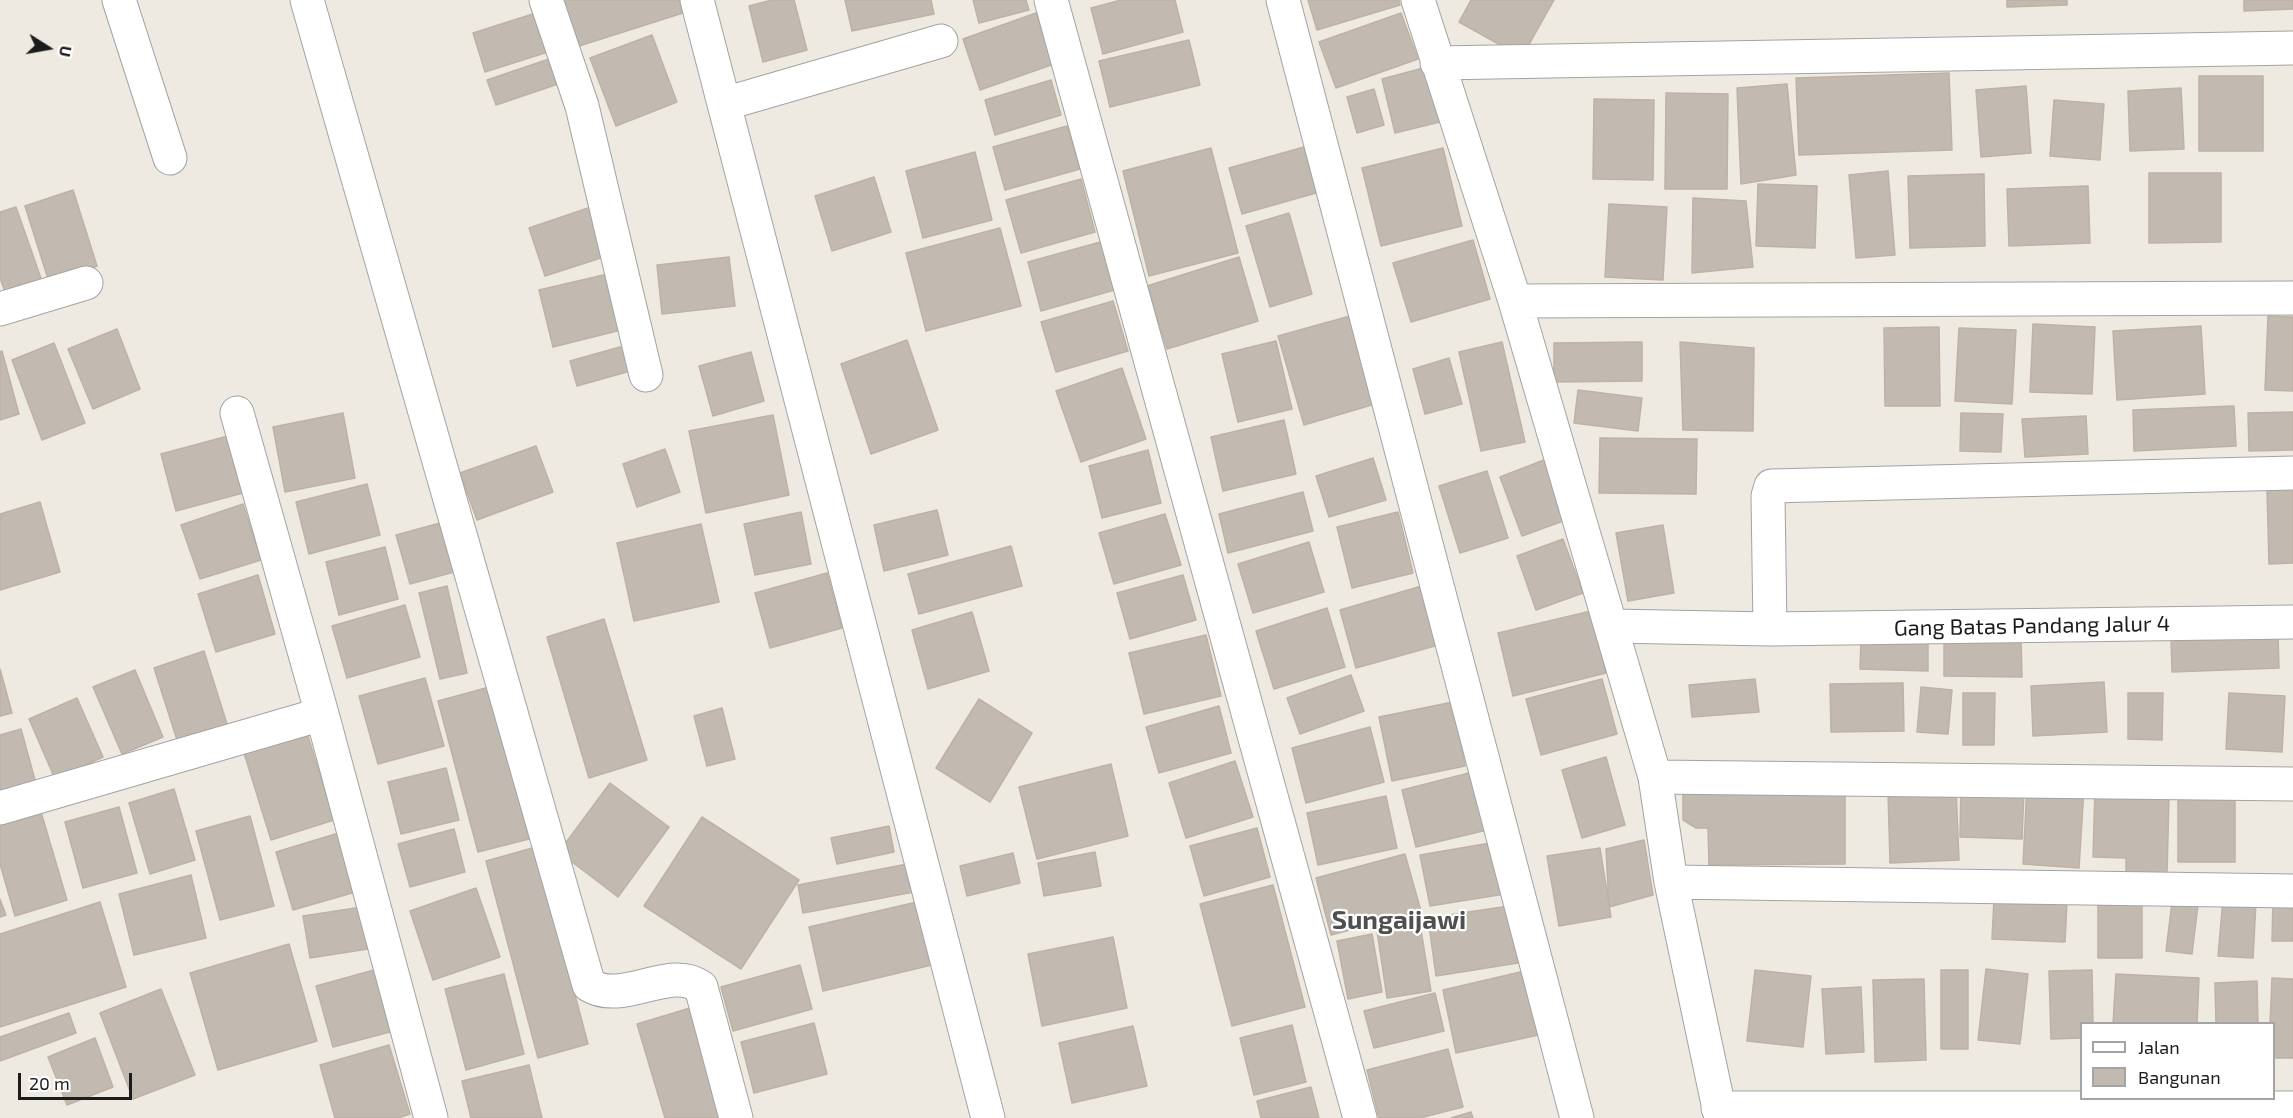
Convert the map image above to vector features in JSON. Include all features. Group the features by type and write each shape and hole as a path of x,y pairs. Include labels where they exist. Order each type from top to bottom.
{"street":[{"path":"118,0 170,158"},
{"path":"307,0 589,985 598,991 612,991 678,980 693,981 701,987 736,1118"},
{"path":"546,0 582,106 646,375"},
{"path":"697,0 988,1118"},
{"path":"1051,0 1360,1118"},
{"path":"1283,0 1576,1118"},
{"path":"1418,0 1515,301 1655,777 1671,882 1719,1113 2293,1108"},
{"path":"724,104 940,41"},
{"path":"1437,63 2293,48"},
{"path":"0,309 86,283"},
{"path":"1515,301 2293,298"},
{"path":"237,412 322,714 431,1118"},
{"path":"1770,629 1768,496 1771,486 2293,473"},
{"name":"Gang Batas Pandang Jalur 4","path":"1611,626 1770,629 2293,622"},
{"path":"0,808 322,714"},
{"path":"1655,777 2293,784"},
{"path":"1671,882 2293,891"}],"building":[{"path":"561,0 679,0 683,13 576,47"},
{"path":"772,0 794,0 807,50 763,62 749,6"},
{"path":"845,0 931,0 934,14 852,31"},
{"path":"973,0 1026,0 1029,10 979,23"},
{"path":"1121,0 1175,0 1183,32 1103,54 1091,8"},
{"path":"1308,0 1399,0 1400,5 1317,30"},
{"path":"1471,0 1554,0 1522,57 1459,22"},
{"path":"2007,0 2067,0 2067,5 2007,7"},
{"path":"2244,0 2293,0 2293,9 2244,11"},
{"path":"539,12 551,51 485,72 473,33"},
{"path":"1036,13 1054,64 980,90 963,39"},
{"path":"1401,13 1418,59 1336,88 1319,42"},
{"path":"652,35 677,102 616,126 590,58"},
{"path":"1189,40 1200,85 1110,107 1099,61"},
{"path":"555,57 564,82 496,105 487,80"},
{"path":"1427,67 1440,122 1395,133 1382,79"},
{"path":"1949,73 1952,150 1799,155 1796,78"},
{"path":"2199,76 2263,76 2263,151 2199,151"},
{"path":"1051,80 1061,115 995,135 985,100"},
{"path":"1787,84 1796,175 1741,184 1737,88"},
{"path":"2026,86 2031,153 1981,157 1976,90"},
{"path":"2181,88 2184,149 2130,151 2128,91"},
{"path":"1374,89 1384,125 1357,133 1347,97"},
{"path":"1666,93 1728,94 1727,189 1665,189"},
{"path":"1594,99 1654,100 1653,180 1593,179"},
{"path":"2054,100 2104,104 2100,160 2050,156"},
{"path":"1067,126 1080,169 1005,190 993,147"},
{"path":"1304,147 1316,193 1242,214 1229,168"},
{"path":"1211,148 1238,253 1149,276 1123,171"},
{"path":"1443,148 1462,226 1381,246 1362,168"},
{"path":"975,152 992,220 923,238 906,171"},
{"path":"1888,171 1895,255 1856,258 1849,175"},
{"path":"2149,173 2221,173 2221,242 2149,243"},
{"path":"1984,174 1985,246 1910,248 1908,176"},
{"path":"874,177 891,232 832,251 815,196"},
{"path":"1081,179 1095,232 1021,253 1006,200"},
{"path":"1758,184 1817,186 1815,248 1756,246"},
{"path":"2088,186 2090,243 2009,246 2007,189"},
{"path":"73,190 97,266 49,282 25,206"},
{"path":"1693,198 1746,201 1753,267 1692,273"},
{"path":"1609,204 1667,207 1663,280 1605,277"},
{"path":"16,207 43,284 7,297 0,278 0,212"},
{"path":"591,207 607,256 545,276 529,228"},
{"path":"1289,213 1312,294 1270,307 1246,226"},
{"path":"1000,228 1021,306 926,331 906,253"},
{"path":"1473,240 1490,299 1411,322 1393,263"},
{"path":"1104,241 1118,289 1041,311 1028,262"},
{"path":"729,257 735,306 662,314 657,265"},
{"path":"1239,257 1258,321 1167,349 1147,286"},
{"path":"612,273 625,329 553,347 539,290"},
{"path":"1113,301 1128,351 1056,372 1041,322"},
{"path":"1350,316 1375,404 1304,425 1278,336"},
{"path":"2268,316 2293,317 2293,391 2265,390"},
{"path":"2033,324 2095,327 2092,394 2030,392"},
{"path":"2201,326 2205,394 2117,400 2113,331"},
{"path":"1939,327 1940,406 1885,406 1884,328"},
{"path":"1959,328 2016,330 2012,404 1955,401"},
{"path":"117,329 140,389 93,409 68,349"},
{"path":"907,340 938,430 871,454 841,364"},
{"path":"1276,341 1292,409 1238,422 1222,354"},
{"path":"1502,342 1525,442 1481,451 1459,352"},
{"path":"1642,342 1642,381 1554,382 1554,343"},
{"path":"1680,342 1754,348 1753,431 1683,430"},
{"path":"54,343 85,423 42,440 12,360"},
{"path":"627,345 634,370 577,386 570,361"},
{"path":"2,351 19,414 0,420 0,352"},
{"path":"751,352 764,401 713,416 699,366"},
{"path":"1449,358 1462,404 1425,414 1413,369"},
{"path":"1122,368 1146,439 1081,462 1056,391"},
{"path":"1578,390 1642,398 1638,431 1574,423"},
{"path":"2234,406 2236,446 2134,451 2133,410"},
{"path":"2293,412 2293,450 2249,451 2248,413"},
{"path":"343,413 355,478 285,492 273,427"},
{"path":"1961,413 2003,414 2001,452 1960,451"},
{"path":"773,415 789,495 706,513 689,431"},
{"path":"2086,416 2088,454 2025,457 2022,419"},
{"path":"1284,420 1296,474 1223,491 1211,437"},
{"path":"228,436 243,493 176,511 161,454"},
{"path":"1600,438 1697,439 1696,494 1599,493"},
{"path":"536,446 553,492 477,520 460,473"},
{"path":"665,449 680,492 637,507 623,464"},
{"path":"1148,450 1161,503 1102,518 1089,466"},
{"path":"1373,458 1386,500 1329,517 1316,476"},
{"path":"1544,460 1566,520 1522,536 1500,477"},
{"path":"1487,471 1508,538 1460,553 1439,486"},
{"path":"367,484 380,535 309,554 296,502"},
{"path":"2293,488 2293,563 2269,564 2267,489"},
{"path":"1303,492 1313,531 1228,553 1219,514"},
{"path":"40,502 60,572 0,590 0,514"},
{"path":"243,504 261,560 200,579 181,525"},
{"path":"937,510 948,555 884,571 874,525"},
{"path":"801,512 811,564 755,575 744,524"},
{"path":"1398,512 1413,573 1352,588 1337,527"},
{"path":"1165,514 1181,565 1114,584 1099,533"},
{"path":"440,523 454,572 410,584 396,535"},
{"path":"701,524 719,602 634,621 617,543"},
{"path":"1663,525 1674,593 1628,601 1616,533"},
{"path":"1563,539 1583,593 1536,610 1517,556"},
{"path":"1309,542 1324,592 1253,613 1238,564"},
{"path":"1011,546 1022,586 919,614 908,574"},
{"path":"385,547 398,599 339,615 326,562"},
{"path":"827,573 842,628 770,648 755,593"},
{"path":"258,575 275,634 216,652 198,594"},
{"path":"1183,575 1196,620 1130,639 1117,593"},
{"path":"1425,585 1442,644 1356,668 1340,610"},
{"path":"447,586 467,673 440,679 419,593"},
{"path":"405,605 420,657 347,678 332,626"},
{"path":"1327,608 1345,667 1274,689 1256,631"},
{"path":"1591,611 1606,673 1513,696 1498,633"},
{"path":"972,612 989,671 928,689 912,630"},
{"path":"604,619 647,760 589,778 547,637"},
{"path":"2278,634 2279,668 2172,672 2171,638"},
{"path":"1206,635 1221,696 1144,714 1129,653"},
{"path":"1861,639 1928,641 1928,671 1860,669"},
{"path":"1944,639 2021,639 2022,677 1944,676"},
{"path":"204,651 228,727 178,743 154,668"},
{"path":"0,669 12,713 0,716"},
{"path":"135,670 163,737 122,754 93,687"},
{"path":"1351,675 1364,711 1300,734 1287,698"},
{"path":"425,678 444,746 378,764 359,696"},
{"path":"1602,679 1617,734 1541,755 1526,699"},
{"path":"1755,679 1759,712 1692,717 1689,685"},
{"path":"2104,682 2107,732 2033,736 2031,686"},
{"path":"1903,683 1904,731 1831,732 1830,684"},
{"path":"493,686 533,838 478,852 438,701"},
{"path":"1921,687 1952,690 1948,734 1917,732"},
{"path":"1963,693 1995,693 1994,745 1963,745"},
{"path":"2128,693 2163,693 2162,740 2128,739"},
{"path":"2229,693 2285,696 2282,752 2226,749"},
{"path":"77,698 103,757 55,779 29,719"},
{"path":"979,699 1032,733 990,802 936,768"},
{"path":"1453,702 1465,766 1392,781 1379,717"},
{"path":"1219,706 1231,753 1159,773 1146,727"},
{"path":"722,708 735,759 707,766 694,716"},
{"path":"1370,727 1384,782 1306,803 1292,748"},
{"path":"21,729 38,791 0,801 0,735"},
{"path":"307,733 334,820 271,840 244,753"},
{"path":"1606,757 1625,825 1582,838 1562,770"},
{"path":"1235,761 1253,817 1186,838 1169,783"},
{"path":"1111,764 1128,836 1037,859 1019,787"},
{"path":"446,768 459,820 401,834 388,782"},
{"path":"1473,772 1487,830 1416,847 1402,790"},
{"path":"610,783 669,827 618,897 559,852"},
{"path":"1961,784 2024,790 2022,839 1960,837"},
{"path":"2027,785 2084,788 2079,868 2023,864"},
{"path":"1845,788 1845,864 1709,865 1708,828 1696,828 1683,820 1683,789"},
{"path":"1956,788 1959,860 1890,863 1888,791"},
{"path":"174,789 195,860 150,874 129,803"},
{"path":"2095,789 2169,796 2167,874 2126,873 2126,858 2093,857"},
{"path":"2235,789 2235,862 2178,862 2178,790"},
{"path":"1386,796 1397,848 1318,865 1307,813"},
{"path":"119,807 137,873 83,888 65,822"},
{"path":"41,812 67,900 15,916 0,864 0,824"},
{"path":"250,816 274,906 220,920 196,831"},
{"path":"702,817 799,880 741,969 644,906"},
{"path":"889,826 894,852 837,864 831,838"},
{"path":"1257,828 1270,877 1204,896 1190,846"},
{"path":"454,829 465,872 410,887 398,844"},
{"path":"342,832 359,891 293,910 276,852"},
{"path":"1644,840 1653,895 1609,907 1606,849"},
{"path":"1496,842 1505,894 1430,906 1420,855"},
{"path":"536,847 588,1044 538,1058 486,861"},
{"path":"1600,848 1611,917 1559,926 1547,856"},
{"path":"1095,852 1101,886 1044,896 1038,863"},
{"path":"1013,853 1020,883 967,896 960,866"},
{"path":"1405,854 1421,911 1331,935 1316,878"},
{"path":"918,862 924,890 803,913 798,885"},
{"path":"191,875 206,938 134,955 119,894"},
{"path":"1273,885 1305,1007 1232,1026 1200,904"},
{"path":"2098,886 2142,886 2142,958 2098,958"},
{"path":"476,888 500,957 433,980 410,911"},
{"path":"2173,894 2199,897 2192,954 2166,951"},
{"path":"2273,898 2293,898 2293,941 2272,941"},
{"path":"0,899 6,915 0,917"},
{"path":"1994,899 2067,902 2065,942 1992,939"},
{"path":"2223,899 2256,902 2253,958 2218,956"},
{"path":"921,901 936,964 823,991 809,927"},
{"path":"100,902 126,987 0,1027 0,934"},
{"path":"1509,906 1518,963 1436,976 1428,918"},
{"path":"362,907 368,949 310,958 303,916"},
{"path":"1420,924 1431,991 1387,998 1377,931"},
{"path":"1372,934 1382,992 1348,999 1337,941"},
{"path":"1113,937 1127,1008 1042,1026 1028,954"},
{"path":"289,944 317,1041 218,1070 190,973"},
{"path":"800,965 812,1009 733,1031 721,987"},
{"path":"1986,969 2028,974 2020,1044 1978,1040"},
{"path":"374,970 390,1032 333,1047 316,986"},
{"path":"1529,970 1543,1034 1456,1053 1443,990"},
{"path":"1755,970 1811,976 1803,1047 1747,1041"},
{"path":"1941,970 1968,970 1968,1049 1941,1049"},
{"path":"2092,970 2093,1022 2080,1022 2080,1038 2051,1039 2049,971"},
{"path":"504,974 524,1054 466,1070 445,989"},
{"path":"2116,974 2199,978 2197,1022 2113,1022"},
{"path":"2272,978 2293,979 2293,1058 2275,1058 2275,1022 2270,1022"},
{"path":"1924,979 1926,1060 1875,1062 1873,980"},
{"path":"2257,981 2258,1022 2216,1022 2215,983"},
{"path":"1861,987 1864,1052 1826,1054 1822,989"},
{"path":"161,989 195,1075 133,1099 100,1013"},
{"path":"1435,993 1444,1031 1374,1048 1364,1011"},
{"path":"690,1008 722,1118 665,1118 637,1024"},
{"path":"69,1013 76,1033 0,1061 0,1037"},
{"path":"814,1023 827,1074 754,1093 741,1042"},
{"path":"1292,1025 1306,1082 1254,1095 1240,1038"},
{"path":"1133,1026 1147,1086 1072,1103 1059,1043"},
{"path":"95,1038 113,1087 67,1105 48,1057"},
{"path":"389,1045 410,1114 398,1118 335,1118 320,1065"},
{"path":"1448,1049 1463,1107 1420,1118 1379,1118 1367,1070"},
{"path":"529,1065 542,1118 471,1118 462,1081"},
{"path":"1311,1087 1319,1118 1261,1118 1257,1101"},
{"path":"1471,1112 1473,1118 1451,1118"}],"district":[{"name":"Sungaijawi","path":"1399,920"}]}
